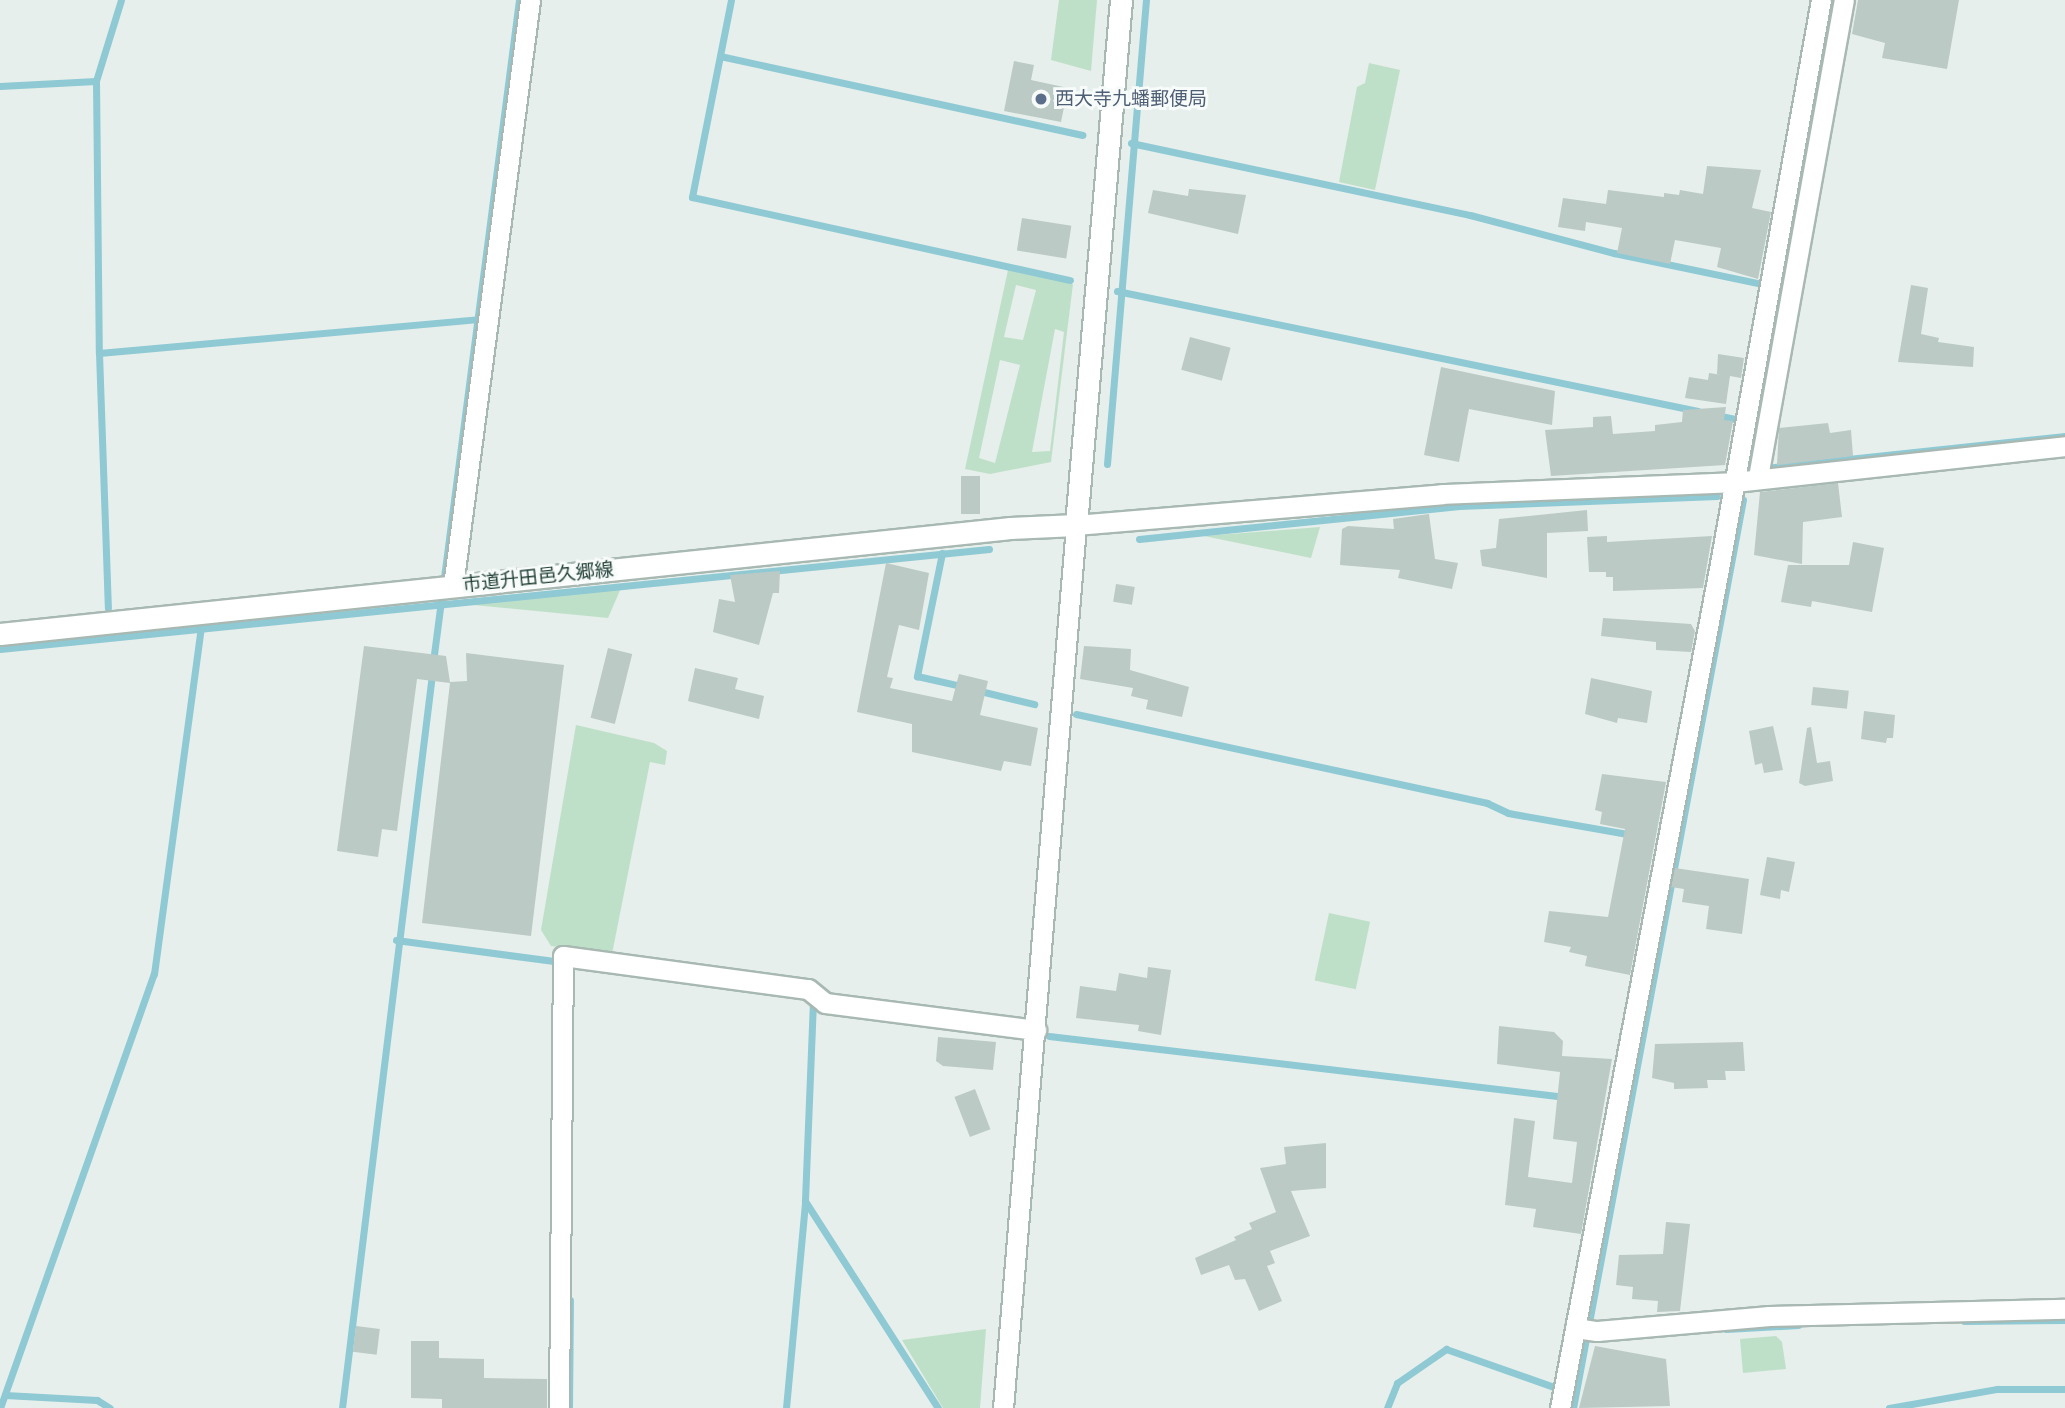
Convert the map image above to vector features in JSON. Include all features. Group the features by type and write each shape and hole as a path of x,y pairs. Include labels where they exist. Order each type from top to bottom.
{"street":[{"path":"445,587 530,0"},
{"path":"1003,1408 1121,0"},
{"path":"1560,1408 1585,1329 1821,0"},
{"path":"1758,477 1844,0"},
{"path":"1076,525 1441,494 1735,482 1758,477 2065,446"},
{"name":"市道升田邑久郷線","path":"0,634 1076,525"},
{"path":"559,1408 563,962 807,989 825,1003 1036,1030"},
{"path":"1585,1329 1769,1316 2065,1309"}],"green space":[{"path":"1059,0 1097,0 1091,71 1051,60"},
{"path":"1369,63 1400,70 1375,190 1339,182 1357,87 1365,83"},
{"path":"1008,270 1073,284 1051,462 990,474 965,469","holes":["1016,285 1036,290 1023,340 1004,337","1055,329 1064,332 1050,451 1032,452","1000,360 1020,365 995,463 979,458"]},
{"path":"1320,527 1311,558 1204,536"},
{"path":"621,588 608,618 463,604"},
{"path":"576,725 654,743 667,751 665,765 650,762 612,954 551,946 541,930"},
{"path":"1329,913 1370,922 1356,989 1315,980"},
{"path":"986,1329 980,1408 943,1408 902,1340"},
{"path":"1776,1336 1782,1342 1786,1369 1743,1373 1740,1339"}],"building":[{"path":"1858,0 1959,0 1947,69 1882,58 1885,43 1852,34"},
{"path":"1014,61 1034,65 1031,80 1068,88 1061,122 1004,111"},
{"path":"1707,166 1761,170 1752,208 1771,212 1758,279 1717,267 1721,248 1675,240 1670,264 1617,253 1622,228 1586,222 1585,231 1558,227 1563,198 1606,204 1608,190 1664,197 1664,193 1679,195 1680,190 1703,194"},
{"path":"1189,189 1246,195 1238,234 1148,213 1153,190 1188,196"},
{"path":"1022,218 1071,226 1066,258 1017,251"},
{"path":"1911,285 1928,288 1921,334 1939,338 1938,342 1974,347 1973,367 1898,362"},
{"path":"1190,337 1231,348 1222,381 1181,370"},
{"path":"1718,354 1744,358 1741,378 1730,376 1726,404 1685,398 1689,377 1708,380 1709,373 1722,375 1717,374"},
{"path":"1441,367 1555,391 1552,425 1469,409 1459,462 1424,455"},
{"path":"1726,407 1724,420 1733,421 1725,465 1551,476 1545,430 1593,427 1593,417 1611,416 1613,434 1655,431 1655,425 1682,422 1683,410"},
{"path":"1828,423 1830,433 1851,430 1853,456 1777,465 1779,428"},
{"path":"961,476 980,476 980,514 961,514"},
{"path":"1838,483 1842,517 1803,522 1802,564 1754,555 1760,492"},
{"path":"1587,510 1588,531 1547,533 1547,578 1482,566 1480,550 1496,548 1499,519"},
{"path":"1429,514 1435,559 1458,563 1452,589 1398,578 1400,570 1340,565 1342,529 1348,526 1394,529 1393,519"},
{"path":"1607,536 1607,542 1712,536 1703,588 1613,591 1613,577 1606,577 1606,572 1589,572 1587,537"},
{"path":"1853,542 1884,548 1872,612 1812,601 1811,607 1781,602 1788,565 1849,565"},
{"path":"886,563 929,573 919,630 899,625 887,677 893,678 890,688 952,701 959,674 988,681 980,715 1038,728 1031,766 1004,761 1001,771 912,752 912,724 857,712"},
{"path":"780,571 779,593 773,593 759,645 713,632 719,599 735,602 730,575"},
{"path":"1116,584 1135,587 1132,605 1113,602"},
{"path":"1603,618 1691,624 1695,631 1691,652 1656,650 1656,642 1601,636"},
{"path":"364,646 446,656 450,682 467,681 466,653 564,665 531,936 422,923 450,683 417,679 397,831 382,829 378,857 337,851"},
{"path":"1084,646 1131,649 1130,670 1189,687 1182,717 1146,709 1148,700 1131,696 1133,688 1080,679"},
{"path":"608,648 632,654 615,724 591,718"},
{"path":"695,668 738,678 735,689 764,696 759,719 688,701"},
{"path":"1591,678 1652,691 1647,723 1618,718 1617,723 1585,714"},
{"path":"1813,687 1849,691 1847,709 1811,705"},
{"path":"1864,711 1895,715 1893,738 1887,738 1886,743 1861,739"},
{"path":"1773,726 1783,770 1764,773 1762,763 1755,765 1749,731"},
{"path":"1811,727 1817,763 1830,761 1833,781 1805,786 1799,783 1807,728"},
{"path":"1602,774 1666,782 1630,975 1585,966 1587,956 1569,952 1571,947 1544,942 1549,911 1608,917 1625,829 1600,824 1602,812 1595,810"},
{"path":"1767,857 1795,862 1789,892 1781,890 1780,899 1760,895"},
{"path":"1675,868 1749,879 1742,934 1706,929 1709,906 1682,902 1684,889 1671,887"},
{"path":"1148,967 1171,970 1161,1035 1138,1031 1139,1025 1076,1018 1080,986 1116,991 1119,973 1147,978"},
{"path":"1499,1026 1554,1032 1563,1041 1562,1056 1612,1059 1581,1234 1533,1227 1536,1209 1505,1205 1514,1118 1535,1121 1528,1177 1572,1183 1577,1142 1553,1139 1560,1072 1497,1064"},
{"path":"938,1037 996,1042 993,1070 943,1066 936,1061"},
{"path":"1743,1042 1745,1071 1725,1071 1726,1080 1707,1080 1708,1088 1674,1089 1674,1083 1652,1078 1655,1044"},
{"path":"975,1089 990,1129 970,1137 954,1097"},
{"path":"1326,1143 1326,1188 1291,1191 1310,1236 1270,1251 1275,1263 1267,1266 1282,1301 1259,1311 1245,1279 1235,1280 1229,1265 1201,1275 1195,1258 1236,1240 1234,1237 1252,1229 1249,1223 1276,1212 1260,1168 1286,1164 1284,1147"},
{"path":"1666,1222 1690,1224 1680,1311 1657,1312 1658,1301 1632,1299 1633,1287 1616,1285 1619,1255 1663,1254"},
{"path":"356,1326 380,1329 377,1355 353,1352"},
{"path":"411,1341 439,1341 439,1358 484,1359 484,1378 547,1379 547,1408 442,1408 442,1399 411,1398"},
{"path":"1595,1346 1666,1359 1670,1406 1579,1408"}],"waterway":[{"path":"121,0 96,81 99,353 478,319"},
{"path":"433,662 519,0"},
{"path":"731,0 692,197 1070,280"},
{"path":"1107,464 1146,0"},
{"path":"720,56 1083,135"},
{"path":"0,86 96,81"},
{"path":"1131,143 1470,215 1614,253 1763,284"},
{"path":"1117,291 1698,411"},
{"path":"99,353 108,608"},
{"path":"1749,459 1764,374"},
{"path":"1716,415 1739,420"},
{"path":"1774,467 2065,436"},
{"path":"1139,539 1459,506 1717,496"},
{"path":"1573,1408 1743,500"},
{"path":"0,649 989,549"},
{"path":"942,553 917,676 965,687"},
{"path":"0,1408 154,974 201,626"},
{"path":"342,1408 432,674"},
{"path":"976,690 1034,704"},
{"path":"1076,714 1487,803 1508,813 1633,835"},
{"path":"396,940 560,962"},
{"path":"813,1001 805,1201 938,1408"},
{"path":"1049,1036 1565,1097"},
{"path":"786,1408 805,1203"},
{"path":"569,1408 570,1300"},
{"path":"1964,1321 2065,1320"},
{"path":"1726,1329 1798,1325"},
{"path":"1387,1408 1397,1383 1446,1349 1554,1387"},
{"path":"1889,1408 1997,1389 2065,1389"},
{"path":"5,1395 97,1400 110,1408"}],"place":[{"name":"西大寺九蟠郵便局","path":"1041,99"}]}
